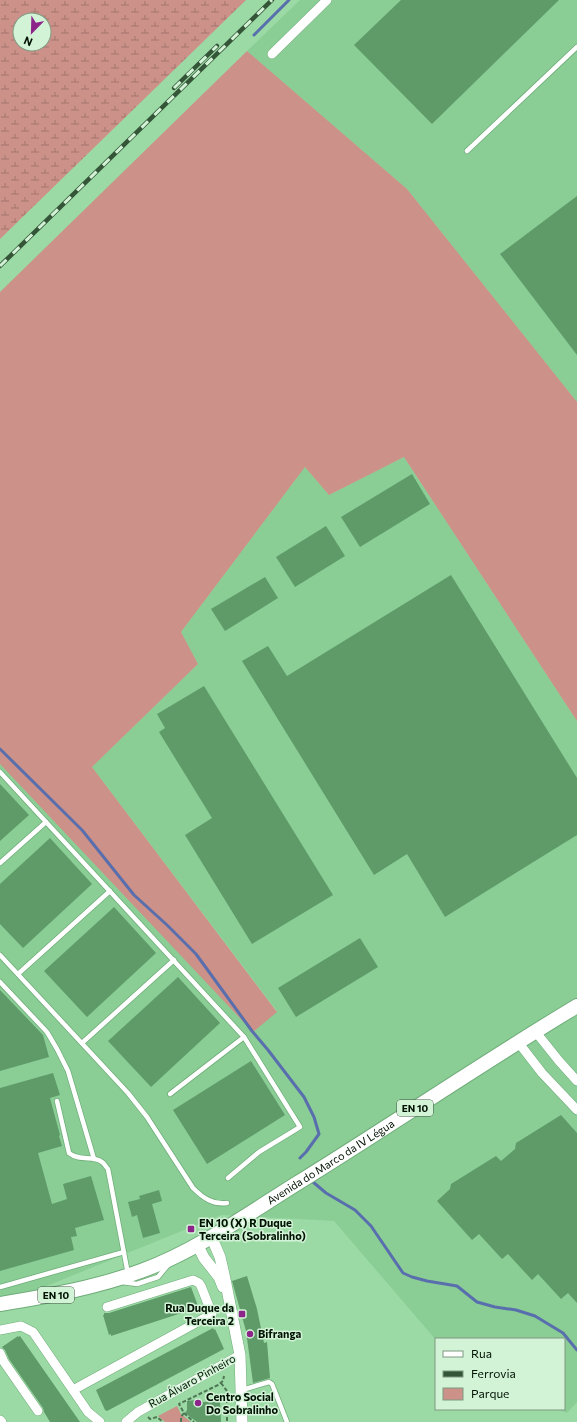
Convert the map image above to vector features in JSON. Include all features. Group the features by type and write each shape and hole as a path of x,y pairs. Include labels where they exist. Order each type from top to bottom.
{"main road":[{"name":"Avenida do Marco da IV Légua","path":"0,1304 75,1291 128,1276 155,1266 179,1254 318,1171 535,1031 577,1006"}],"street":[{"path":"272,54 327,0"},
{"path":"535,1031 577,1081"},
{"path":"518,1042 542,1074 577,1110"},
{"path":"211,1236 220,1257 240,1355 242,1422"},
{"path":"197,1244 204,1258 219,1277 229,1300"},
{"path":"73,1390 212,1314 199,1283 193,1280 107,1307"},
{"path":"0,1330 21,1326 33,1332 88,1412 100,1422"},
{"path":"0,1353 4,1362 38,1411"},
{"name":"Rua Álvaro Pinheiro","path":"126,1422 130,1417 142,1409 240,1355"}],"lane":[{"path":"467,151 577,47"},
{"path":"0,772 244,1037 300,1127 259,1152 228,1178"},
{"path":"0,863 46,822"},
{"path":"18,974 110,891"},
{"path":"0,955 143,1111 193,1188 202,1197 212,1202 221,1204 227,1203"},
{"path":"82,1043 174,960"},
{"path":"0,982 47,1032 57,1049 68,1071 94,1159"},
{"path":"170,1094 244,1037"},
{"path":"58,1101 69,1153 79,1158 102,1161 108,1170 128,1276"},
{"path":"0,1287 124,1252"},
{"path":"111,1280 137,1284 158,1277 179,1254"},
{"path":"242,1390 269,1382 272,1384 287,1422"}],"path":[{"path":"194,1422 184,1413 179,1404 218,1385 223,1381 224,1375 219,1366"},
{"path":"221,1382 226,1391 227,1422"},
{"path":"142,1409 150,1419 157,1417 163,1422"},
{"path":"181,1422 181,1417 184,1413"}],"shaded area":[{"path":"300,0 577,0 577,402 407,189 247,51"},
{"path":"404,457 577,721 577,1402 567,1413 560,1410 565,1410 565,1338 435,1339 334,1221 221,1215 0,1305 0,749 257,1028 277,1011 92,767 198,664 181,632 305,467 329,495"}],"green space":[{"path":"0,0 246,0 0,239"},
{"path":"247,51 407,189 577,402 577,721 404,457 329,495 305,467 181,632 198,664 92,767 277,1012 253,1032 0,764 0,292"},
{"path":"177,1406 181,1414 191,1422 165,1422 158,1416"}],"building":[{"path":"401,0 559,0 432,124 354,45"},
{"path":"577,196 577,355 500,254"},
{"path":"412,474 430,504 360,547 341,517"},
{"path":"326,526 345,556 295,587 276,557"},
{"path":"451,575 577,778 577,835 445,917 407,854 374,875 242,661 268,646 287,676"},
{"path":"265,577 278,598 225,631 211,609"},
{"path":"204,686 333,895 252,944 185,835 212,818 159,732 165,728 157,714"},
{"path":"0,784 29,815 0,841"},
{"path":"50,838 92,884 23,948 0,924 0,884"},
{"path":"114,907 156,953 87,1017 44,971"},
{"path":"360,938 378,967 296,1017 278,988"},
{"path":"178,977 220,1023 151,1087 108,1041"},
{"path":"0,990 43,1035 49,1057 0,1071"},
{"path":"251,1061 285,1115 207,1164 173,1110"},
{"path":"53,1073 60,1095 50,1098 62,1146 38,1153 52,1204 67,1199 63,1184 91,1176 104,1220 75,1228 77,1236 71,1237 74,1250 0,1271 0,1088"},
{"path":"561,1115 577,1133 577,1303 568,1293 561,1299 538,1274 532,1280 508,1254 502,1259 479,1234 472,1240 437,1201 450,1189 451,1184 496,1156 501,1161 515,1149 516,1143"},
{"path":"159,1190 162,1201 152,1204 160,1233 143,1238 137,1215 132,1217 128,1202 140,1199 139,1196"},
{"path":"247,1276 257,1309 264,1343 267,1342 270,1378 253,1383 246,1331 232,1281"},
{"path":"191,1287 198,1306 196,1307 197,1308 111,1336 111,1334 109,1335 103,1315 104,1313 109,1313"},
{"path":"213,1328 214,1330 215,1329 224,1349 107,1411 105,1410 96,1390"},
{"path":"20,1336 80,1422 50,1422 43,1408 2,1347"},
{"path":"198,1398 203,1402 220,1401 221,1422 197,1422 185,1413 187,1410 187,1401 196,1400"}],"waterway":[{"path":"254,35 289,0"},
{"path":"0,749 82,830 134,895 196,954 252,1031 304,1097 314,1117 319,1134 300,1158"},
{"path":"313,1182 326,1193 355,1210 371,1226 403,1273 427,1281 457,1286 477,1302 495,1307 516,1310 535,1316 563,1333 577,1350"}],"railway":[{"path":"0,266 272,0"},
{"path":"174,88 217,46"}],"place":[{"name":"EN 10 (X) R Duque Terceira (Sobralinho)","path":"191,1229"},
{"name":"Rua Duque da Terceira 2","path":"242,1314"},
{"name":"Bifranga","path":"250,1334"},
{"name":"Centro Social Do Sobralinho","path":"198,1403"}]}
